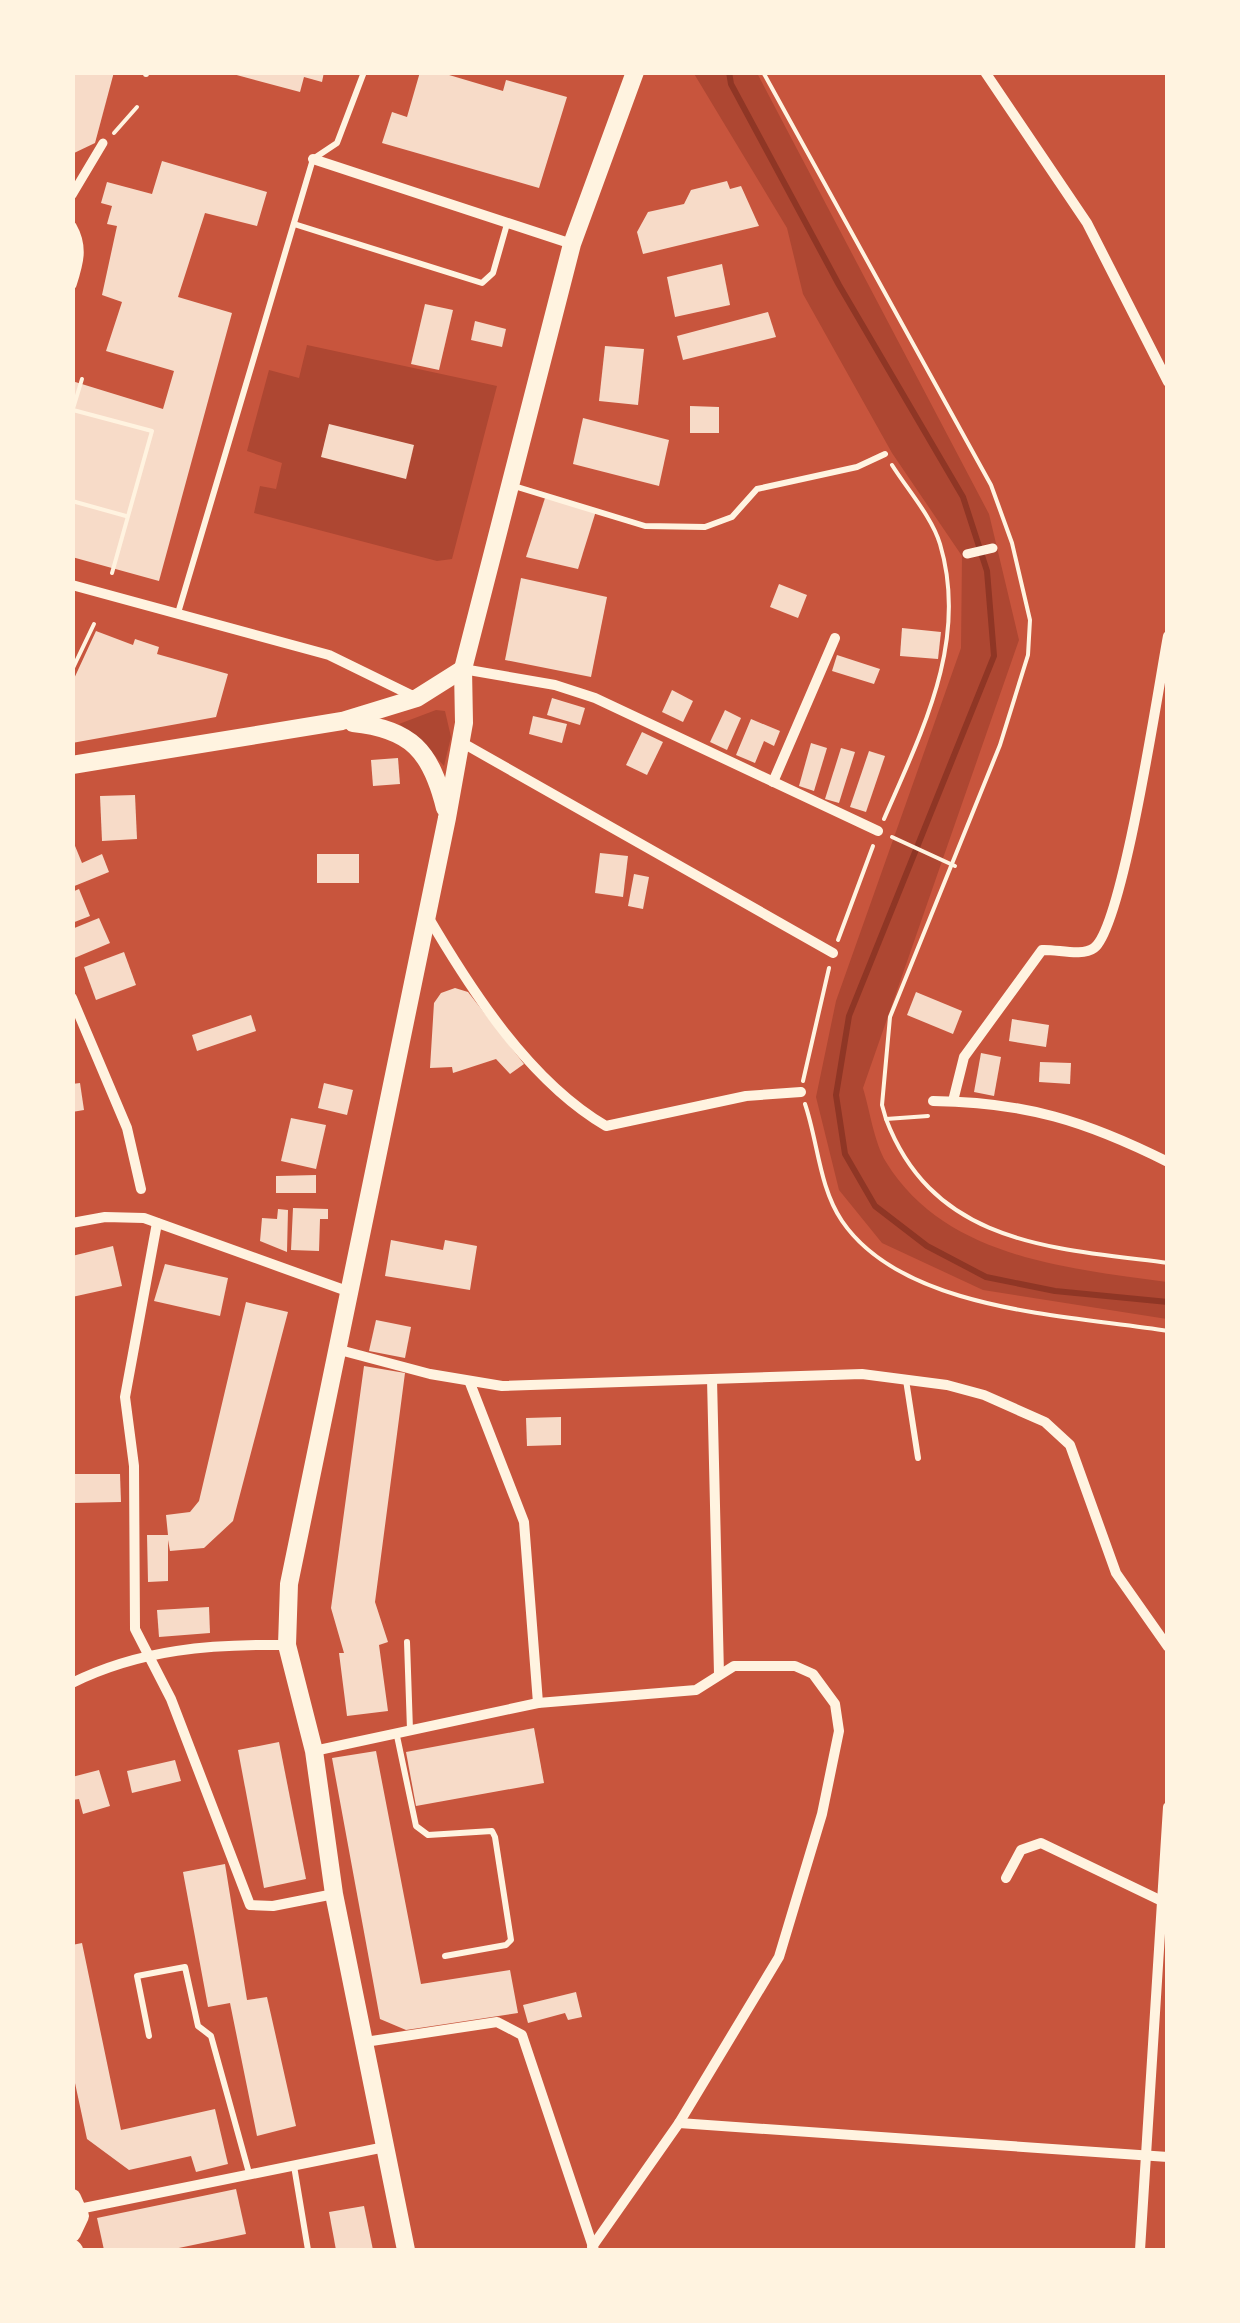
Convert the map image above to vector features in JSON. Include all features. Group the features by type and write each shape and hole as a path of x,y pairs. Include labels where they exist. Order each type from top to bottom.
{"main road":[{"path":"406,2250 334,1894 314,1751 287,1644 289,1584 448,818 467,699 463,669 572,244 635,72"},
{"path":"72,765 342,722 417,698 463,669"},
{"path":"342,722 400,733 421,750 433,768 448,818"},
{"path":"72,2233 76,2204"}],"street":[{"path":"985,72 1088,222 1168,382"},
{"path":"72,195 103,143"},
{"path":"314,159 572,244"},
{"path":"72,226 80,239 81,258 72,285"},
{"path":"968,554 993,548"},
{"path":"72,585 329,655 417,698"},
{"path":"953,1101 964,1056 1042,950 1085,952 1098,946 1109,920 1144,773 1168,636"},
{"path":"773,782 835,638"},
{"path":"463,669 556,685 595,698 878,831"},
{"path":"461,742 833,954"},
{"path":"427,914 450,954 523,1052 582,1112 606,1126 746,1096 801,1092"},
{"path":"72,998 128,1128 141,1189"},
{"path":"932,1101 1034,1111 1088,1124 1168,1162"},
{"path":"72,1224 123,1216 157,1222 347,1291"},
{"path":"157,1222 125,1397 134,1466 135,1629 215,1807 250,1904 273,1906 334,1894"},
{"path":"336,1349 470,1383 502,1386 862,1374 906,1378 984,1395 1060,1432 1078,1462 1116,1573 1168,1647"},
{"path":"712,1378 719,1674"},
{"path":"470,1383 524,1522 538,1703"},
{"path":"72,1683 118,1660 148,1654 232,1644 287,1644"},
{"path":"314,1751 538,1703 696,1690 734,1666 795,1666 813,1674 835,1704 839,1731 817,1831 779,1958 679,2123 593,2249"},
{"path":"1140,2250 1168,1807"},
{"path":"1006,1878 1021,1850 1040,1843 1164,1902"},
{"path":"366,2042 497,2022 513,2027 528,2049 593,2249"},
{"path":"679,2123 1168,2158"},
{"path":"76,2204 385,2147"}],"lane":[{"path":"178,614 314,159 337,143 364,72"},
{"path":"294,224 482,283 493,274 507,223"},
{"path":"508,484 645,526 705,527 732,517 757,490 857,467 884,454"},
{"path":"906,1378 918,1458"},
{"path":"407,1642 410,1732"},
{"path":"397,1736 416,1826 428,1836 482,1829 492,1831 495,1837 511,1940 506,1945 445,1956"},
{"path":"149,2036 137,1976 185,1967 198,2026 211,2036 249,2173"},
{"path":"294,2164 308,2250"}],"path":[{"path":"762,72 991,484 1012,543 1030,620 1028,654 1000,744 890,1017 882,1105 886,1119 900,1156 936,1196 980,1225 1038,1246 1168,1263"},
{"path":"103,143 137,107"},
{"path":"82,379 73,411 152,431 112,573"},
{"path":"884,454 940,541 950,602 949,651 833,954 801,1092 829,1194 842,1221 864,1244 906,1274 1015,1311 1168,1331"},
{"path":"72,501 127,516"},
{"path":"72,670 94,624"},
{"path":"906,844 955,866"},
{"path":"886,1119 950,1115 953,1101"}],"shaded area":[{"path":"693,72 757,73 989,514 1019,640 863,1088 878,1145 911,1194 941,1219 974,1238 1050,1263 1167,1282 1167,1319 983,1290 882,1243 839,1190 816,1097 836,1001 961,648 962,556 892,453 803,294 787,228"},
{"path":"307,345 497,386 452,559 437,561 254,513 260,486 276,489 282,463 247,451 269,370 299,378"},
{"path":"436,710 445,711 451,737 444,766 419,738 399,724"}],"building":[{"path":"72,72 114,72 95,143 72,154"},
{"path":"324,72 322,82 304,77 300,92 233,74"},
{"path":"420,72 439,72 503,91 506,80 567,97 539,188 382,143 392,112 407,117"},
{"path":"162,161 267,192 257,226 205,213 178,297 232,313 159,581 72,557 72,381 163,409 174,371 106,351 122,302 102,295 117,226 107,224 112,206 101,203 107,182 152,194"},
{"path":"727,181 730,189 741,186 759,226 643,254 637,232 648,212 684,204 691,190"},
{"path":"722,264 730,305 675,317 667,277"},
{"path":"425,304 453,310 439,370 411,364"},
{"path":"768,312 776,337 683,360 677,336"},
{"path":"475,321 506,329 502,347 471,340"},
{"path":"605,346 644,349 638,405 599,401"},
{"path":"690,406 719,407 719,433 690,433"},
{"path":"583,418 669,440 659,486 573,464"},
{"path":"329,424 414,445 406,479 321,457"},
{"path":"545,498 596,511 578,569 526,557"},
{"path":"521,578 607,597 591,677 505,660"},
{"path":"779,584 807,595 798,618 770,607"},
{"path":"902,628 941,632 938,659 900,656"},
{"path":"96,631 133,645 135,639 159,647 157,654 228,674 216,717 72,743 72,683"},
{"path":"837,655 880,669 874,684 832,671"},
{"path":"672,690 693,701 683,722 662,712"},
{"path":"552,698 585,708 580,725 547,715"},
{"path":"725,710 741,718 727,750 710,742"},
{"path":"533,716 567,724 562,743 529,734"},
{"path":"751,719 780,731 774,746 764,741 755,763 736,755"},
{"path":"642,732 663,742 647,775 626,765"},
{"path":"811,743 827,748 814,791 799,786"},
{"path":"841,748 855,752 839,803 825,799"},
{"path":"869,751 885,756 866,812 850,807"},
{"path":"398,758 400,784 373,786 371,760"},
{"path":"135,795 137,839 102,841 100,796"},
{"path":"73,841 82,863 102,854 109,872 72,887"},
{"path":"600,853 628,856 623,897 595,893"},
{"path":"317,854 359,854 359,883 317,883"},
{"path":"634,874 649,877 643,909 628,906"},
{"path":"79,889 90,916 72,923 72,892"},
{"path":"99,918 110,943 72,959 72,929"},
{"path":"124,952 136,985 96,1000 84,967"},
{"path":"455,988 468,992 524,1064 510,1074 496,1059 453,1073 452,1067 430,1068 434,1003 441,993"},
{"path":"916,992 962,1011 953,1034 907,1015"},
{"path":"251,1015 256,1031 197,1051 192,1035"},
{"path":"1012,1019 1049,1025 1046,1047 1009,1041"},
{"path":"981,1053 1001,1057 994,1096 974,1092"},
{"path":"1040,1062 1071,1063 1070,1084 1039,1082"},
{"path":"80,1083 84,1110 72,1112 72,1084"},
{"path":"324,1083 353,1090 347,1115 318,1108"},
{"path":"291,1118 326,1125 316,1169 281,1161"},
{"path":"316,1175 316,1193 276,1193 276,1176"},
{"path":"293,1208 328,1209 328,1219 320,1219 319,1251 291,1250"},
{"path":"278,1209 288,1210 287,1252 260,1241 262,1218 277,1219"},
{"path":"391,1240 443,1250 445,1240 477,1246 470,1290 385,1276"},
{"path":"113,1246 122,1286 72,1297 72,1256"},
{"path":"165,1264 228,1278 220,1316 154,1301"},
{"path":"246,1302 288,1312 233,1521 204,1548 170,1551 168,1540 168,1581 148,1582 147,1535 168,1535 166,1515 190,1512 199,1501"},
{"path":"376,1320 411,1327 405,1358 369,1351"},
{"path":"364,1366 405,1373 375,1602 388,1642 379,1645 388,1711 347,1716 339,1653 344,1653 331,1608"},
{"path":"561,1417 561,1445 527,1446 526,1418"},
{"path":"73,1474 120,1474 121,1502 74,1503"},
{"path":"209,1607 210,1633 159,1637 157,1610"},
{"path":"534,1728 544,1783 416,1806 406,1752"},
{"path":"279,1742 306,1879 264,1888 238,1750"},
{"path":"376,1751 421,1984 510,1970 518,2013 406,2030 380,2019 332,1758"},
{"path":"175,1760 181,1781 132,1793 127,1771"},
{"path":"99,1770 110,1806 83,1814 79,1799 72,1800 72,1777"},
{"path":"225,1864 247,2000 267,1997 296,2126 257,2136 230,2003 208,2007 183,1872"},
{"path":"82,1943 121,2130 215,2109 228,2164 196,2172 191,2156 129,2170 87,2139 72,2069 72,1945"},
{"path":"576,1992 582,2017 568,2020 565,2013 528,2023 523,2005"},
{"path":"236,2189 246,2234 169,2250 104,2250 97,2218"},
{"path":"364,2206 373,2250 336,2250 329,2212"}],"waterway":[{"path":"729,72 731,84 839,285 963,497 987,571 994,656 849,1016 836,1095 845,1154 875,1206 927,1246 986,1277 1055,1291 1168,1302"}]}
